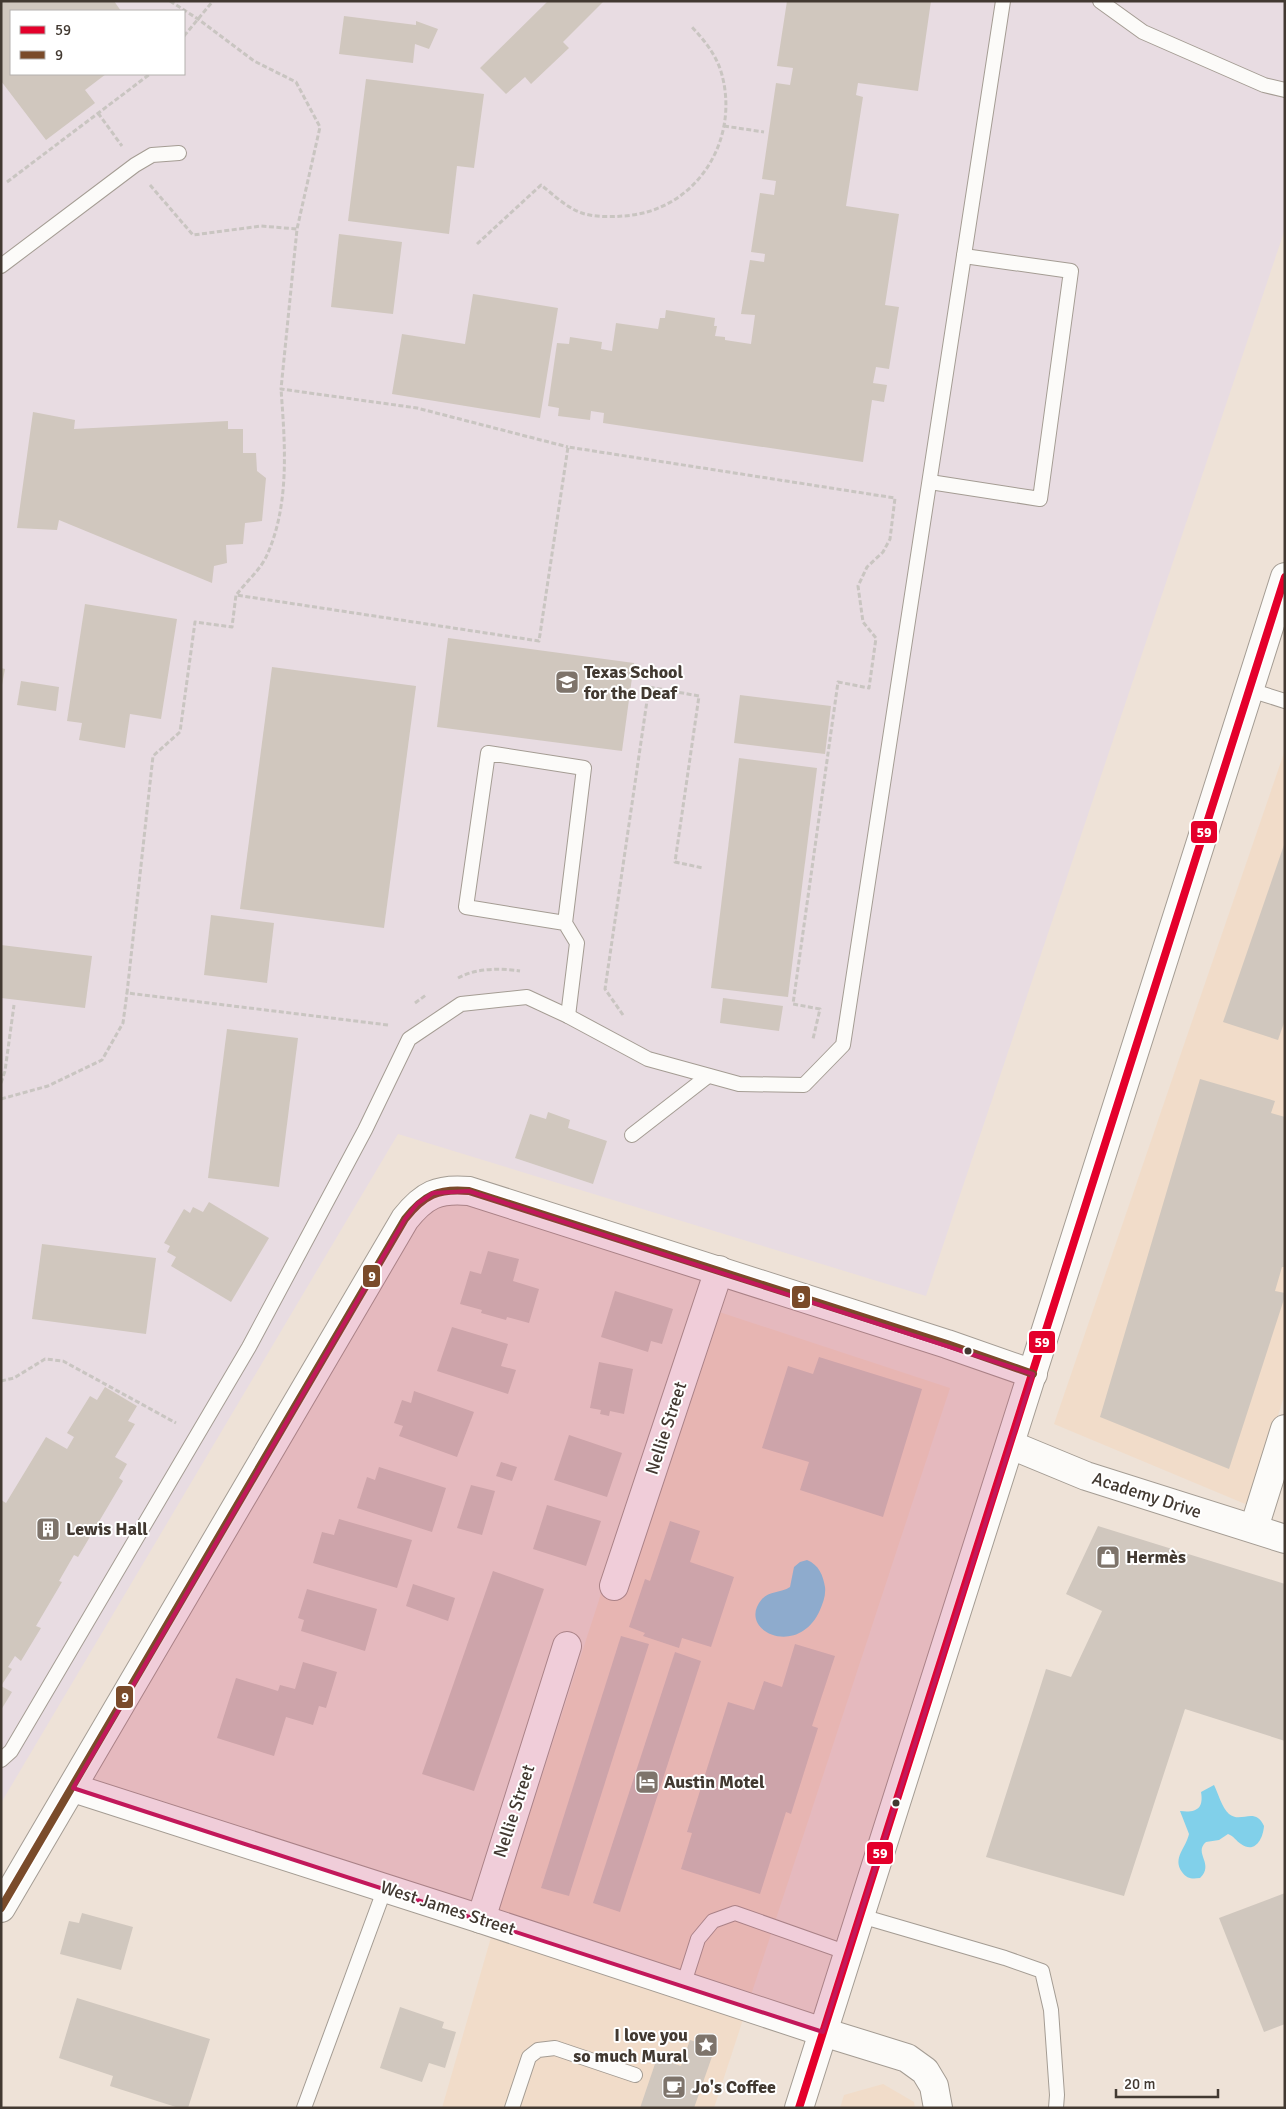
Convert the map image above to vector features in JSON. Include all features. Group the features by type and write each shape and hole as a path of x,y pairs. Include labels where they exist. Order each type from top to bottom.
{"street":[{"path":"799,2108 1011,1445 1095,1170 1285,577"},
{"path":"1,1908 405,1219 417,1204 433,1194 451,1190 469,1191 719,1270 1033,1374"},
{"name":"Nellie Street","path":"614,1586 719,1270"},
{"path":"1254,1528 1285,1429"},
{"name":"Academy Drive","path":"1011,1445 1086,1476 1285,1539"},
{"name":"Nellie Street","path":"481,1919 566,1646"},
{"name":"West James Street","path":"73,1788 907,2058 925,2071 934,2086 938,2108"}],"lane":[{"path":"1,1760 11,1751 249,1347 365,1130 408,1039 461,1004 526,997 568,1016 648,1059 739,1084 804,1086 842,1045 1003,1"},
{"path":"1100,1 1143,32 1264,85 1285,90"},
{"path":"1,266 152,154 180,153"},
{"path":"930,482 1040,499 1071,271 964,256"},
{"path":"1250,690 1285,701"},
{"path":"565,923 466,907 488,753 584,768 565,923 577,943 568,1016"},
{"path":"632,1136 708,1076"},
{"path":"304,2108 385,1888"},
{"path":"683,1986 698,1939 713,1921 735,1914 848,1953"},
{"path":"861,1916 1005,1958 1042,1972 1051,2010 1057,2095 1056,2108"},
{"path":"512,2108 528,2057 538,2050 555,2048 635,2075"}],"path":[{"path":"170,1 184,10"},
{"path":"185,35 213,1"},
{"path":"1,1099 48,1086 102,1060 123,1023 153,756 180,732 195,622 232,626 236,595 266,557 279,518 286,450 281,389 297,229 320,127 296,82 254,61 185,11"},
{"path":"477,244 541,185 563,202 584,214 612,217 639,215 661,208 686,194 707,169 724,126 726,98 722,74 710,50 692,27"},
{"path":"7,182 149,75"},
{"path":"98,113 135,165 193,235 261,226 297,229"},
{"path":"724,126 764,132"},
{"path":"281,389 418,408 568,447 895,498 890,539 884,552 867,567 858,586 863,622 876,638 869,688 838,682 793,1004 820,1009 812,1043"},
{"path":"236,595 539,641 568,447"},
{"path":"626,1019 604,989 650,687 699,696 675,862 703,868"},
{"path":"127,993 391,1025"},
{"path":"1,1083 5,1071 14,1005"},
{"path":"1,1381 14,1378 45,1359 63,1361 176,1423"}],"highlighted area":[{"path":"469,1191 1033,1374 823,2032 73,1788 405,1219 417,1204 433,1193"}],"shaded area":[{"name":"Texas School for the Deaf","path":"1,1 1285,1 1285,229 926,1296 398,1134 1,1803"},
{"path":"1285,750 1285,1393 1250,1506 1054,1424"},
{"path":"695,1304 950,1388 714,2108 442,2108 502,1899"},
{"path":"883,2084 914,2102 915,2108 840,2108 844,2095"}],"water":[{"path":"807,1560 822,1575 825,1596 820,1610 810,1625 798,1634 785,1637 773,1635 763,1629 757,1621 756,1610 765,1596 790,1587 794,1567 800,1562"},
{"path":"1214,1785 1222,1804 1229,1814 1234,1817 1256,1817 1264,1826 1263,1831 1257,1844 1250,1847 1246,1847 1228,1834 1219,1840 1206,1842 1202,1850 1205,1863 1204,1873 1200,1878 1190,1878 1182,1872 1178,1862 1189,1834 1180,1811 1198,1809 1202,1798 1201,1792"}],"building":[{"path":"1,1 114,1 120,10 10,10 10,75 105,75 85,90 95,103 46,140 1,81"},
{"path":"548,1 604,1 563,42 569,48 531,84 525,77 506,94 480,68"},
{"path":"787,1 931,1 918,91 858,83 856,95 863,97 846,206 899,214 885,305 899,307 889,369 876,367 873,383 887,385 884,402 872,400 863,462 603,423 604,413 591,411 590,420 558,416 559,408 548,406 557,343 569,344 570,337 602,342 601,349 612,351 616,323 658,329 660,318 665,318 666,310 715,318 714,326 717,326 715,336 725,337 725,340 751,344 755,315 741,314 750,260 764,262 765,254 751,252 760,193 774,195 776,181 762,179 776,83 790,85 793,68 777,66"},
{"path":"344,16 416,25 416,21 438,29 429,49 415,44 413,63 339,54"},
{"path":"366,79 484,94 474,168 457,166 449,234 348,221"},
{"path":"339,234 402,242 393,314 331,307"},
{"path":"473,294 558,308 540,418 392,394 402,334 465,344"},
{"path":"33,412 75,420 74,429 228,421 228,429 243,429 243,453 256,453 257,471 266,478 262,521 245,523 243,544 226,545 227,563 214,566 212,583 59,520 57,530 17,528"},
{"path":"85,604 177,619 161,719 130,714 125,748 79,740 82,723 67,721"},
{"path":"448,638 634,663 622,751 437,727"},
{"path":"272,667 416,686 384,928 240,909"},
{"path":"1,668 5,669 2,685 1,685"},
{"path":"21,681 59,687 56,711 17,705"},
{"path":"740,695 831,706 825,754 734,743"},
{"path":"739,758 817,768 788,997 711,988"},
{"path":"1285,842 1285,1020 1278,1040 1223,1022"},
{"path":"211,915 274,923 267,983 204,975"},
{"path":"1,945 92,956 85,1008 1,998"},
{"path":"723,998 783,1006 779,1031 720,1023"},
{"path":"227,1029 298,1038 279,1187 208,1178"},
{"path":"1200,1079 1275,1101 1271,1113 1285,1117 1285,1267 1282,1267 1275,1291 1285,1293 1285,1296 1229,1469 1100,1417"},
{"path":"548,1112 570,1120 568,1128 607,1141 593,1184 515,1158 530,1114 546,1119"},
{"path":"209,1202 269,1238 231,1302 171,1266 176,1257 167,1252 170,1246 164,1243 184,1209 190,1213 193,1207 203,1212"},
{"path":"42,1244 156,1258 146,1334 32,1319"},
{"path":"488,1251 519,1259 513,1281 539,1289 529,1323 507,1317 506,1320 481,1313 482,1310 460,1304 470,1271 481,1274"},
{"path":"615,1291 673,1309 662,1344 651,1341 648,1352 601,1337"},
{"path":"452,1327 508,1344 501,1366 516,1370 508,1394 437,1371"},
{"path":"819,1357 922,1389 883,1517 800,1490 809,1462 762,1448 788,1366 813,1374"},
{"path":"599,1362 633,1369 624,1414 610,1411 609,1416 600,1414 601,1410 590,1408"},
{"name":"Lewis Hall","path":"105,1387 137,1406 128,1421 135,1424 115,1457 127,1464 119,1478 123,1481 78,1557 74,1555 59,1581 62,1582 36,1626 41,1628 21,1661 15,1656 8,1667 12,1669 1,1686 1,1500 6,1503 46,1437 67,1449 74,1437 67,1433 90,1396 97,1400"},
{"path":"414,1391 474,1412 457,1457 399,1436 403,1426 394,1423 402,1400 411,1403"},
{"path":"569,1435 622,1453 607,1497 554,1480"},
{"path":"501,1462 517,1467 512,1481 496,1476"},
{"path":"379,1467 446,1488 432,1532 357,1508 367,1477 375,1480"},
{"path":"471,1485 495,1491 482,1535 457,1528"},
{"path":"547,1505 601,1521 586,1566 533,1549"},
{"path":"339,1519 412,1540 397,1588 313,1563 322,1532 334,1535"},
{"path":"670,1521 700,1531 690,1562 734,1577 711,1647 682,1638 679,1648 643,1636 645,1633 629,1627 645,1579 650,1581"},
{"path":"1098,1526 1285,1584 1285,1741 1185,1709 1124,1896 986,1857 1046,1669 1071,1677 1102,1611 1066,1594"},
{"path":"493,1571 544,1589 474,1791 422,1774"},
{"path":"413,1584 455,1598 448,1621 406,1606"},
{"path":"307,1589 377,1609 365,1651 301,1631 304,1620 298,1618"},
{"path":"621,1636 649,1644 569,1896 541,1888"},
{"path":"795,1644 835,1656 812,1726 818,1728 791,1814 786,1812 760,1894 681,1869 692,1833 687,1832 728,1702 754,1710 764,1681 782,1687"},
{"name":"Austin Motel","path":"675,1652 701,1661 620,1912 593,1903"},
{"path":"303,1662 337,1672 326,1708 319,1706 313,1725 286,1717 274,1756 217,1738 236,1678 278,1691 280,1685 295,1689"},
{"path":"1,1686 12,1692 1,1710"},
{"path":"1285,1893 1285,2024 1264,2032 1219,1918"},
{"path":"82,1913 133,1927 121,1970 60,1954 69,1921 79,1923"},
{"path":"77,1998 210,2039 188,2108 179,2108 110,2086 113,2076 59,2058"},
{"path":"400,2007 444,2022 442,2028 456,2032 445,2068 429,2063 422,2082 380,2068"},
{"name":"Jo's Coffee","path":"690,2040 715,2048 694,2108 640,2108 657,2058 681,2066"}],"transit line":[{"name":"59","path":"799,2108 1285,577"},
{"name":"9","path":"1,1908 405,1219 419,1204 432,1195 458,1190 469,1191 947,1344 1033,1374"}],"place":[{"name":"Texas School for the Deaf","path":"567,682"},
{"name":"Lewis Hall","path":"48,1529"},
{"name":"Hermès","path":"1108,1557"},
{"name":"Austin Motel","path":"647,1782"},
{"name":"I love you so much Mural","path":"706,2045"},
{"name":"Jo's Coffee","path":"674,2087"}]}
